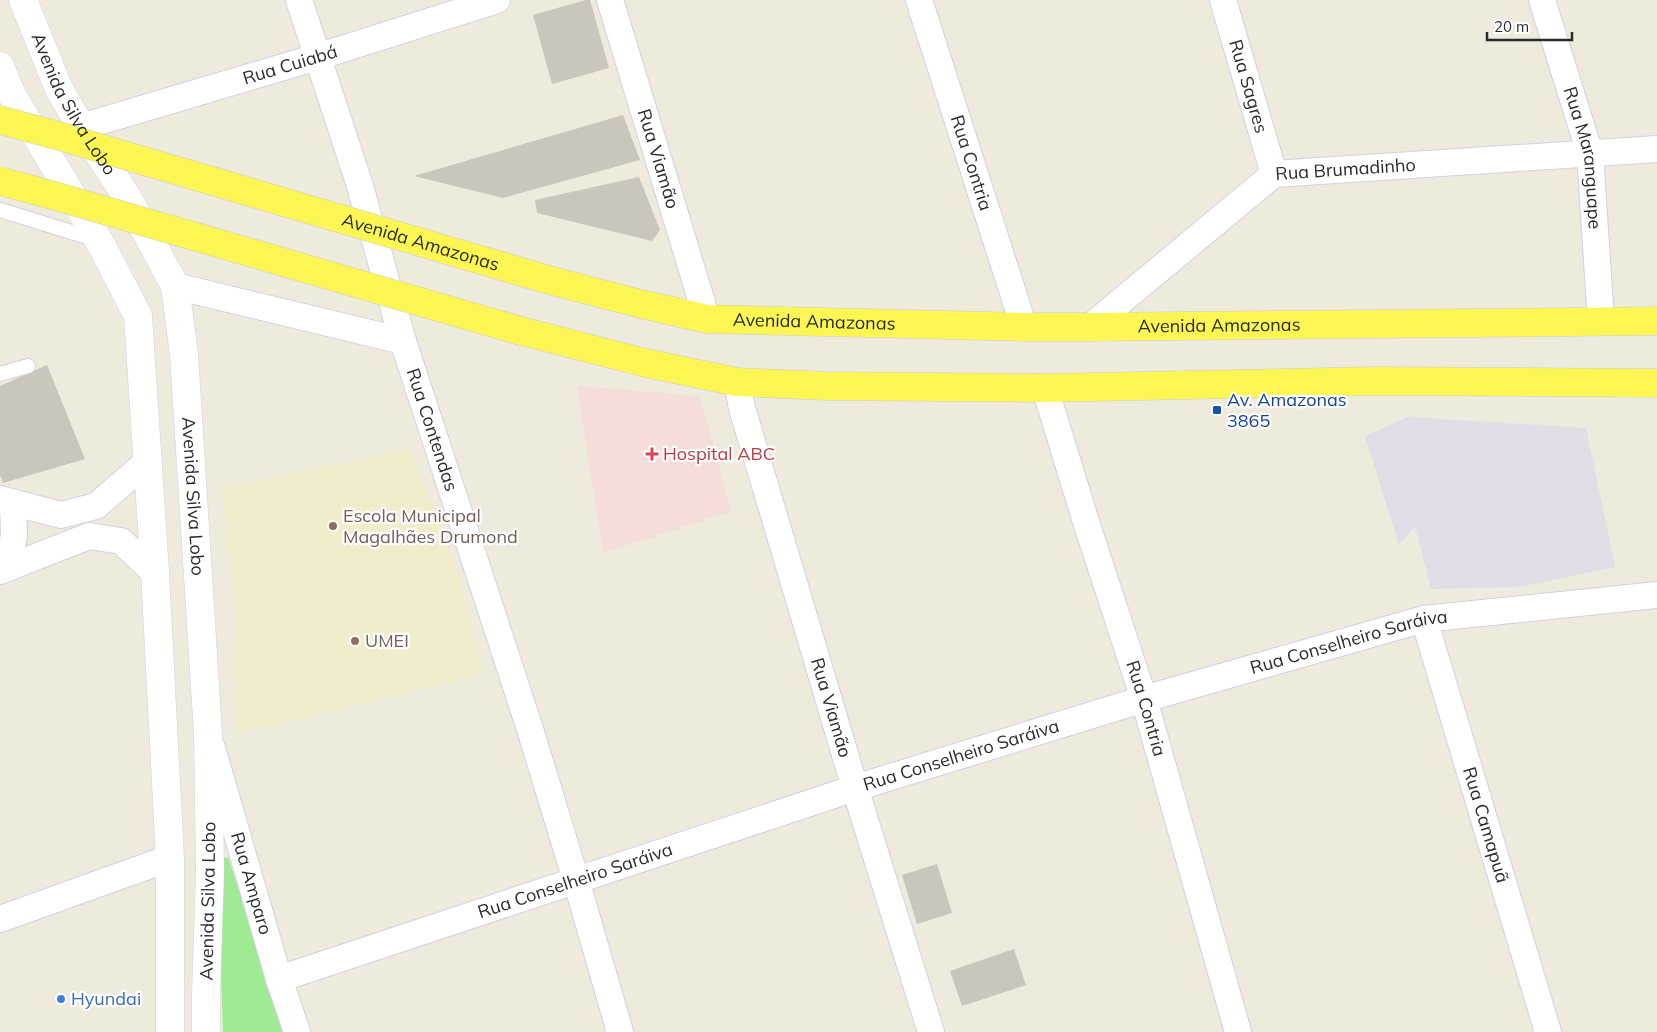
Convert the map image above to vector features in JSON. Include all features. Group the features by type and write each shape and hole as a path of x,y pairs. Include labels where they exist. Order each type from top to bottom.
{"main road":[{"name":"Avenida Silva Lobo","path":"22,0 59,89 126,195 175,286 184,354 208,734 210,871 206,1032"},
{"name":"Avenida Silva Lobo","path":"0,66 4,111 99,241 138,316 156,573 170,858 170,1032"},
{"name":"Avenida Amazonas","path":"4,111 59,136 549,280 707,319 1024,327 1657,321"},
{"path":"0,181 521,331 646,363 737,382 827,386 1044,388 1376,381 1657,383"},
{"path":"170,858 188,857 196,859 210,871"}],"street":[{"name":"Rua Contendas","path":"299,0 360,186 403,341 508,661 576,880 620,1032"},
{"name":"Rua Cuiabá","path":"81,126 317,58 497,0"},
{"name":"Rua Viamão","path":"610,0 707,319"},
{"name":"Rua Contria","path":"920,0 1024,327"},
{"name":"Rua Sagres","path":"1223,0 1274,174"},
{"name":"Rua Maranguape","path":"1542,0 1590,154 1601,321"},
{"name":"Rua Brumadinho","path":"1090,327 1274,174 1657,148"},
{"path":"175,286 403,341"},
{"name":"Rua Viamão","path":"737,382 742,408 854,788 931,1032"},
{"name":"Rua Contria","path":"1044,388 1144,699 1238,1032"},
{"path":"4,570 14,535 6,501 61,515 96,506 148,461"},
{"path":"4,570 89,536 120,541 156,573"},
{"name":"Rua Conselheiro Saráiva","path":"279,979 854,788 1144,699 1424,619 1657,595"},
{"name":"Rua Camapuã","path":"1424,619 1548,1032"},
{"name":"Rua Amparo","path":"208,734 279,979 297,1032"},
{"path":"0,919 170,858"}],"lane":[{"path":"0,210 99,241"},
{"path":"0,374 28,366"}],"shaded area":[{"name":"Hospital ABC","path":"577,386 700,396 731,511 603,553"},
{"path":"1408,417 1586,428 1615,567 1519,587 1431,589 1415,526 1399,545 1365,436"},
{"path":"410,449 455,564 483,675 236,734 236,607 222,488"}],"green space":[{"path":"228,857 286,1032 223,1032 217,860"}],"building":[{"path":"590,0 609,68 552,84 533,15"},
{"path":"623,115 640,160 503,198 414,176"},
{"path":"639,177 660,230 652,241 537,213 535,200"},
{"path":"47,365 85,459 3,483 0,475 0,386"},
{"path":"937,864 952,913 917,924 902,875"},
{"path":"1014,949 1026,985 962,1006 950,971"}],"place":[{"name":"Av. Amazonas 3865","path":"1217,410"},
{"name":"Hospital ABC","path":"652,454"},
{"name":"Escola Municipal Magalhães Drumond","path":"333,526"},
{"name":"UMEI","path":"355,641"},
{"name":"Hyundai","path":"61,999"}]}
